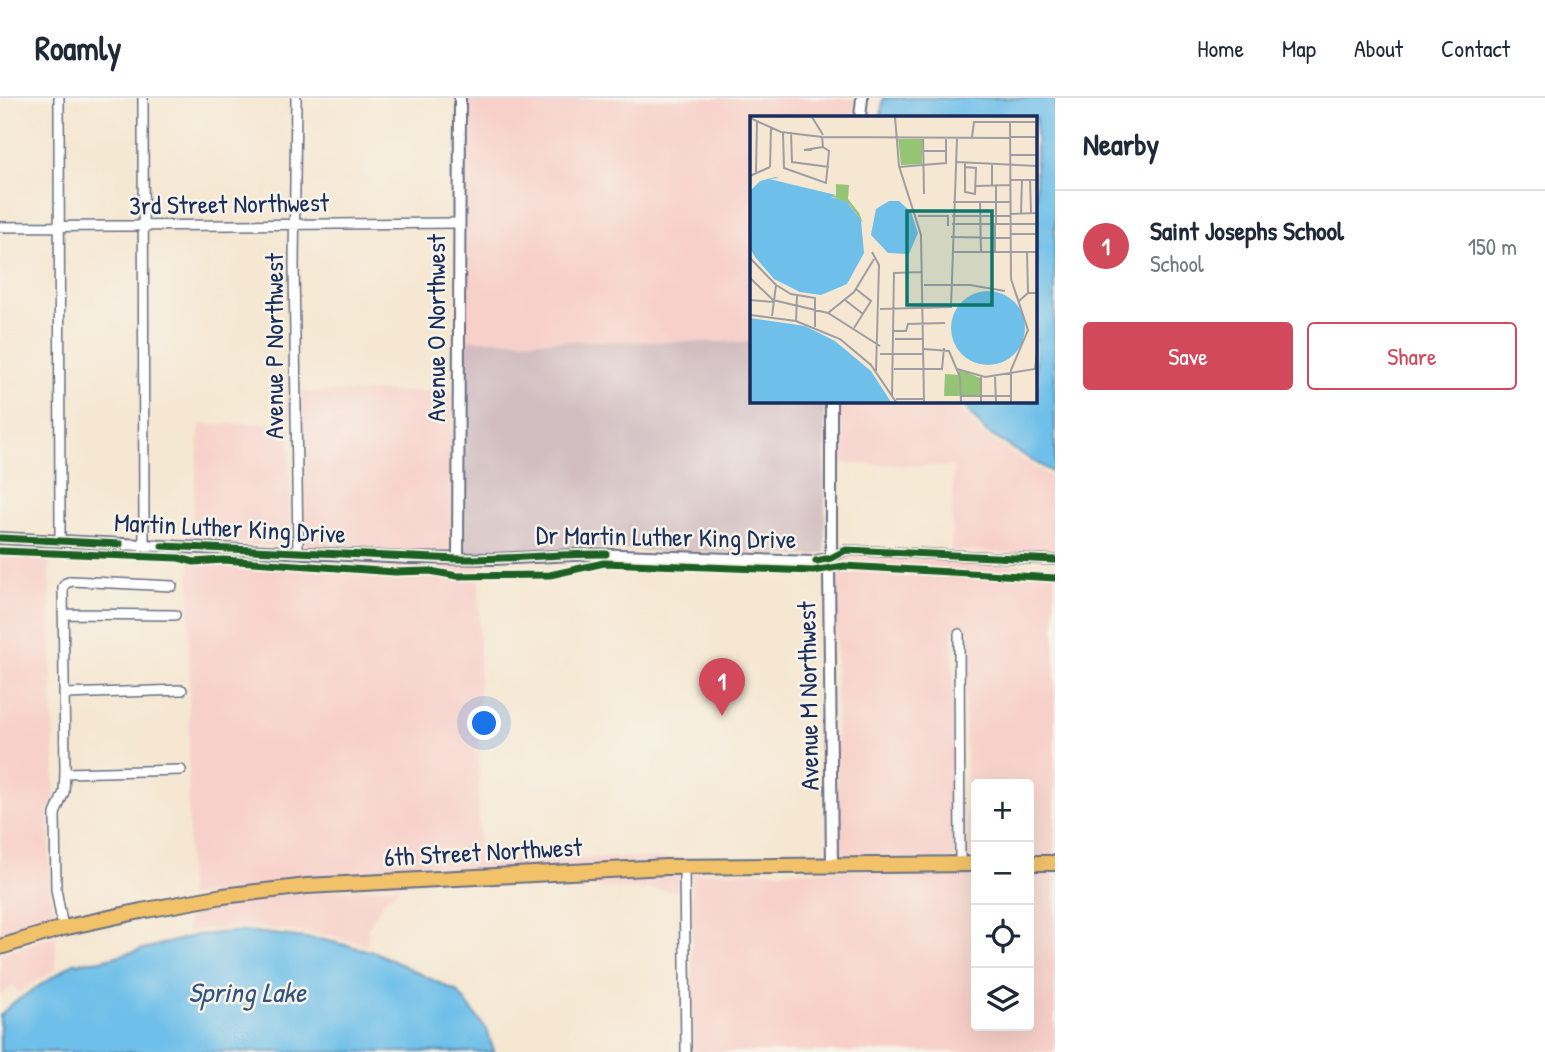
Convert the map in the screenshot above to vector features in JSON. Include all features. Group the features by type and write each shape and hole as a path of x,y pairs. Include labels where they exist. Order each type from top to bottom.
{"highway":[{"path":"1034,863 1055,863"},
{"name":"6th Street Northwest","path":"0,947 63,928 183,903 268,890 684,866 971,864"}],"street":[{"path":"59,98 60,541"},
{"path":"143,98 144,546"},
{"name":"Avenue P Northwest","path":"296,98 294,225 298,552"},
{"name":"Avenue O Northwest","path":"458,559 460,98"},
{"path":"860,116 862,98"},
{"name":"3rd Street Northwest","path":"0,227 459,223"},
{"name":"Avenue M Northwest","path":"831,402 829,569 832,865"},
{"name":"Martin Luther King Drive","path":"0,538 458,559"},
{"path":"831,558 846,550 1055,560"},
{"name":"Dr Martin Luther King Drive","path":"458,559 565,554 812,562 831,558"},
{"path":"63,928 56,890 55,814 64,792 65,773 63,587 72,581 173,586"},
{"path":"63,614 175,615"},
{"path":"959,634 960,864"},
{"path":"65,694 182,690"},
{"path":"65,773 181,770"},
{"path":"684,866 686,1052"}],"shaded area":[{"path":"466,98 855,98 854,116 750,116 750,342 466,340"},
{"path":"466,340 750,342 750,402 825,402 825,553 812,556 565,548 493,554 464,553"},
{"path":"453,391 452,553 304,547 301,392"},
{"path":"287,392 291,546 190,541 200,424 287,423"},
{"path":"837,402 954,402 982,434 1055,480 1055,555 951,550 954,469 951,467 837,463"},
{"path":"0,544 49,546 55,796 49,814 50,889 56,925 0,941"},
{"path":"190,553 479,565 479,860 630,857 736,860 188,896"},
{"path":"848,556 1055,566 1055,858 1034,858 1034,779 971,779 971,858 967,858 965,628 953,629 954,859 838,860 835,569 838,561"},
{"path":"971,869 971,1031 1034,1031 1034,869 1055,869 1055,1052 692,1052 692,872"},
{"path":"680,872 680,891 483,882"},
{"path":"401,886 384,901 368,927 368,945 326,935 246,926 187,932 188,907 269,895"},
{"path":"56,936 56,969 19,993 13,985 0,996 0,953"}],"water":[{"path":"883,98 1055,98 1055,474 986,432 961,402 1038,402 1038,116 881,116"},
{"name":"Spring Lake","path":"245,931 324,940 375,952 458,992 487,1030 494,1052 0,1052 0,1016 10,1005 74,963 102,960 197,935"}],"cycle path":[{"path":"0,538 120,544"},
{"path":"162,546 458,559 606,554"},
{"path":"816,561 831,558 846,550 1055,560"},
{"path":"0,551 179,558 194,562 223,560 395,572 430,571 457,576 550,575 604,563 813,571 844,566 1055,578"}],"place":[{"name":"Saint Josephs School","path":"722,716"}]}
